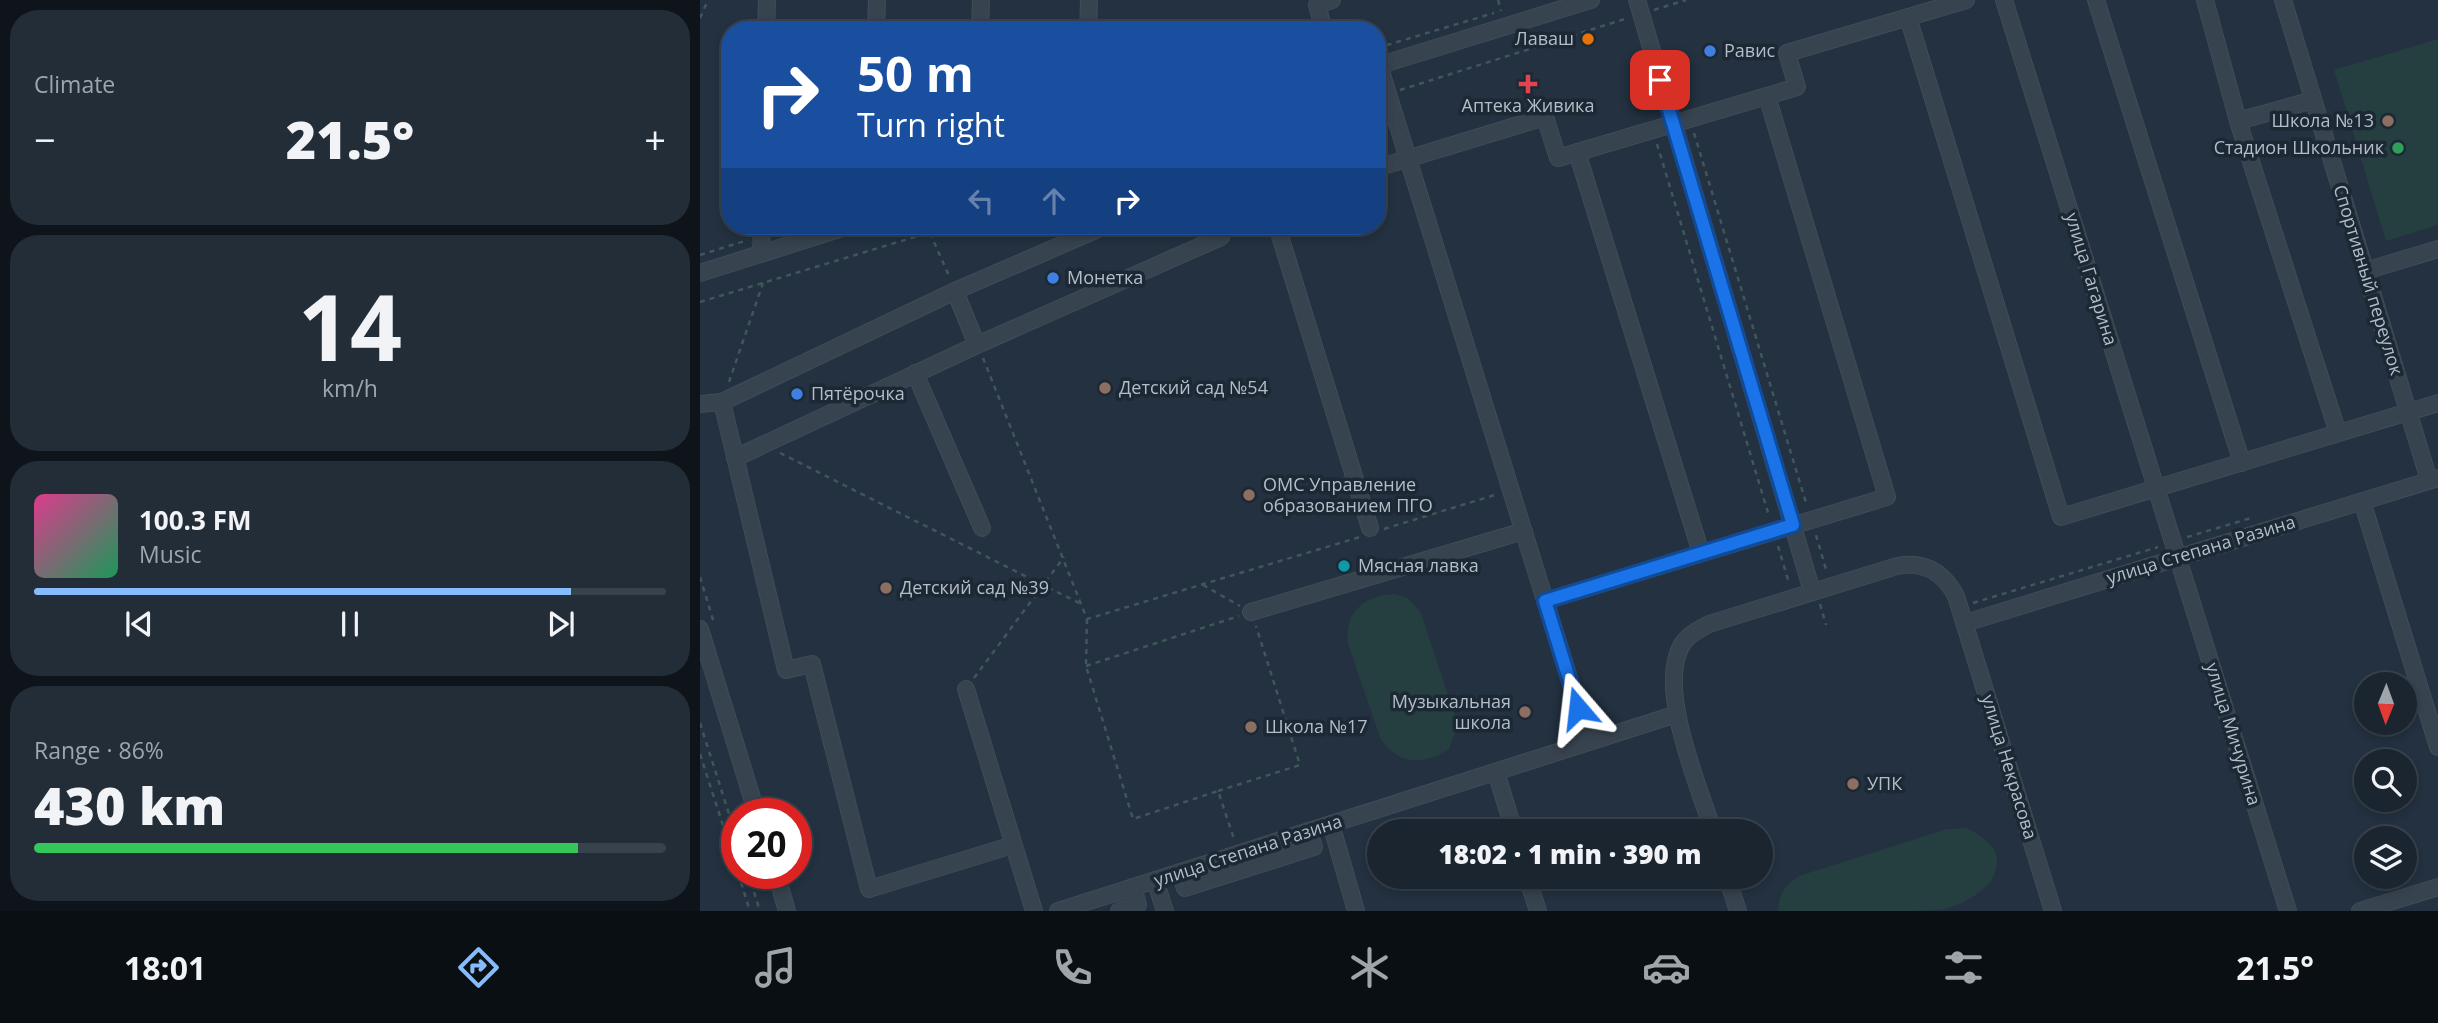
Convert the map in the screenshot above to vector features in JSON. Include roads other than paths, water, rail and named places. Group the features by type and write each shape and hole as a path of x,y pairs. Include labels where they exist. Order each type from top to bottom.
{"street":[{"path":"766,21 767,0"},
{"path":"876,21 877,0"},
{"path":"980,21 981,0"},
{"path":"1088,21 1089,0"},
{"path":"1321,21 1317,5 1332,0"},
{"path":"1386,64 1591,0"},
{"path":"1386,164 1545,117 1558,158 1797,88 1787,53 1917,10 1966,0"},
{"name":"улица Гагарина","path":"2004,0 2176,549"},
{"path":"2095,0 2242,463"},
{"path":"2205,0 2238,121 2338,433"},
{"name":"Спортивный переулок","path":"2283,0 2409,412 2434,479"},
{"path":"1639,7 1812,591"},
{"path":"1917,10 2061,517 2438,403"},
{"path":"1386,88 1589,742"},
{"path":"1545,601 1887,497 1767,96"},
{"path":"2238,121 2313,100"},
{"path":"1577,152 1701,553"},
{"path":"761,253 762,235"},
{"path":"700,272 820,235"},
{"path":"700,404 722,402 955,290 1084,235"},
{"path":"736,458 915,373 1220,235"},
{"path":"1280,235 1370,532"},
{"path":"2365,271 2438,249"},
{"path":"955,290 977,345"},
{"path":"915,373 982,528"},
{"path":"722,402 786,670 812,664 869,889 1013,845"},
{"name":"улица Степана Разина","path":"1962,615 2176,549 2362,501 2434,479"},
{"path":"2362,501 2438,747"},
{"path":"1251,612 1524,531"},
{"name":"улица Мичурина","path":"2176,549 2288,911"},
{"name":"улица Некрасова","path":"1709,819 1677,714 1674,675 1679,650 1687,638 1709,624 1831,585 1897,566 1922,565 1932,569 1951,587 1962,615 2053,911"},
{"path":"700,629 752,798"},
{"path":"966,689 1034,911"},
{"name":"улица Степана Разина","path":"1058,911 1677,714"},
{"path":"1496,772 1510,819"},
{"path":"1331,824 1356,911"},
{"path":"1155,880 1165,911"},
{"path":"1119,911 1138,905 1133,887"},
{"path":"2360,911 2438,887"},
{"path":"781,889 787,911"},
{"path":"1531,889 1538,911"},
{"path":"1731,889 1738,911"}],"place":[{"name":"Лаваш","path":"1588,39"},
{"name":"Равис","path":"1710,51"},
{"name":"Аптека Живика","path":"1528,84"},
{"name":"Школа №13","path":"2388,121"},
{"name":"Стадион Школьник","path":"2398,148"},
{"name":"Монетка","path":"1053,278"},
{"name":"Детский сад №54","path":"1105,388"},
{"name":"Пятёрочка","path":"797,394"},
{"name":"ОМС Управление образованием ПГО","path":"1249,495"},
{"name":"Мясная лавка","path":"1344,566"},
{"name":"Детский сад №39","path":"886,588"},
{"name":"Музыкальная школа","path":"1525,712"},
{"name":"Школа №17","path":"1251,727"},
{"name":"УПК","path":"1853,784"}]}
